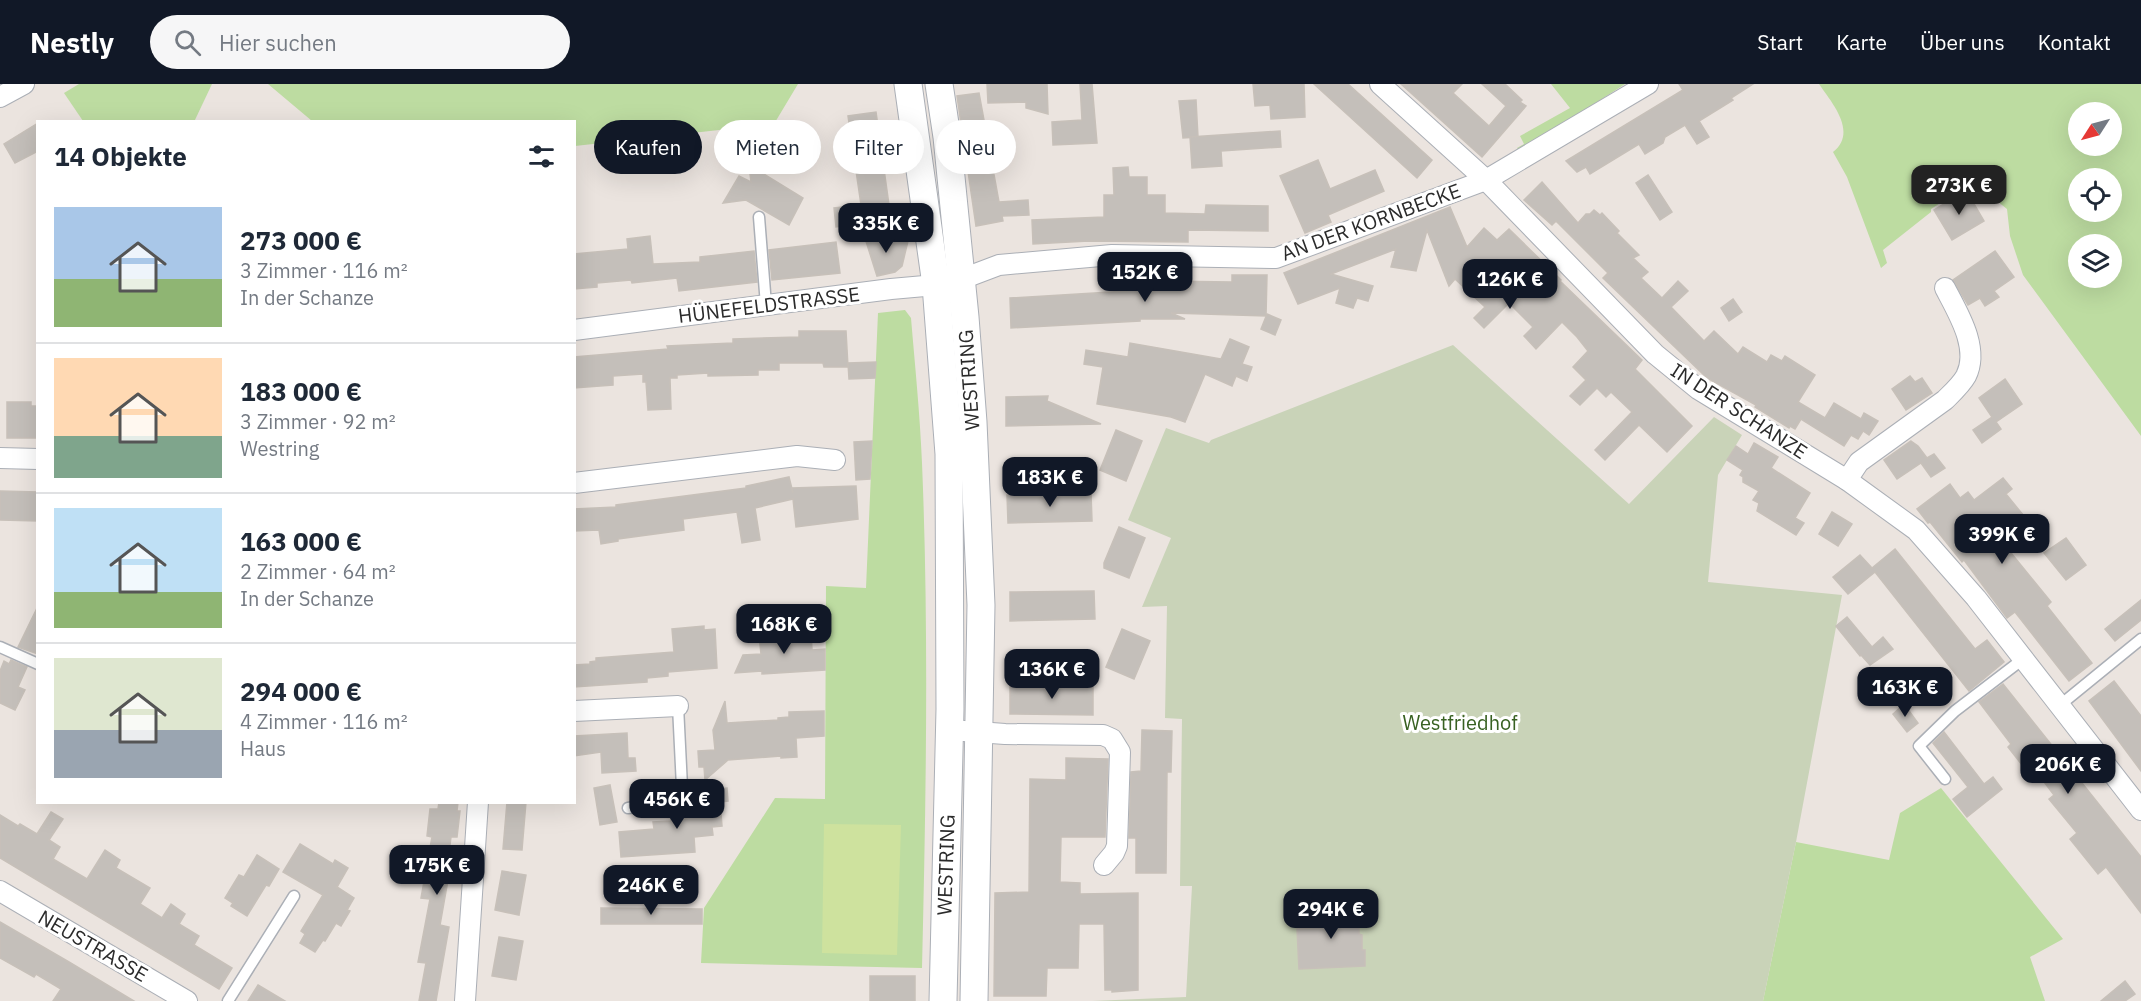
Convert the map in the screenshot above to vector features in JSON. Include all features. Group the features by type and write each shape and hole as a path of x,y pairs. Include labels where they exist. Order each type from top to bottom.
{"main road":[{"name":"WESTRING","path":"908,84 936,285 949,454 950,730 943,1001"},
{"name":"WESTRING","path":"939,84 962,279 973,422 981,605 974,1001"}],"street":[{"path":"0,97 24,84"},
{"name":"IN DER SCHANZE","path":"1380,84 1486,180 1655,354 1698,389 1847,480 1916,530 1976,598 2141,810"},
{"name":"AN DER KORNBECKE","path":"962,279 999,265 1112,255 1276,258 1486,180 1647,84"},
{"name":"HÜNEFELDSTRASSE","path":"576,330 936,285 962,279"},
{"path":"1847,480 1859,462 1944,400 1966,375 1971,349 1960,317 1945,288"},
{"path":"576,483 797,456 835,460"},
{"path":"0,458 36,459"},
{"path":"576,711 678,706"},
{"path":"950,730 978,733 1103,735 1112,740 1120,752 1117,846 1104,865"},
{"path":"465,1001 478,804"},
{"name":"NEUSTRASSE","path":"0,891 187,1001"}],"lane":[{"path":"759,217 766,305"},
{"path":"2059,706 2141,639"},
{"path":"0,646 36,663"},
{"path":"1946,779 1919,746 1955,711 2023,659"},
{"path":"628,808 669,802 682,787 678,706"},
{"path":"228,1001 294,896"}],"green space":[{"path":"79,84 212,84 195,120 82,120 64,93"},
{"path":"268,84 798,84 776,120 714,120 714,131 702,132 702,120 594,120 594,144 576,146 576,120 311,120"},
{"path":"1551,84 1625,84 1520,152 1517,148 1524,144 1520,136 1570,108"},
{"path":"1819,84 2141,84 2141,436 2023,275 2010,236 2007,209 1968,178 1951,196 1931,209 1931,212 1883,250 1887,263 1881,268 1847,177 1833,152 1843,136 1843,127 1836,109"},
{"path":"905,310 911,318 920,426 926,589 922,968 701,963 704,908 775,798 825,799 826,586 866,588 878,313"},
{"name":"Westfriedhof","path":"1453,345 1629,504 1714,417 1742,435 1718,475 1708,582 1842,595 1796,842 1763,1001 1092,1001 1186,997 1192,886 1180,886 1182,719 1165,718 1167,606 1142,607 1171,538 1128,520 1166,428 1209,443 1211,440"},
{"path":"1941,788 2063,939 2030,957 2045,1001 1763,1001 1796,842 1889,860 1900,813"},
{"path":"824,824 901,825 897,955 822,953"}],"building":[{"path":"987,84 1047,84 1048,114 1026,108 1026,102 988,103"},
{"path":"1080,84 1092,84 1097,143 1053,145 1052,122 1082,120"},
{"path":"1253,84 1304,84 1305,117 1271,119 1270,105 1255,106"},
{"path":"1314,84 1348,84 1432,160 1417,178"},
{"path":"1401,84 1462,84 1453,93 1489,126 1506,106 1482,84 1505,84 1526,106 1482,157"},
{"path":"1679,84 1753,84 1731,98 1733,100 1699,121 1709,137 1697,144 1685,125 1665,137 1663,143 1645,154 1639,144 1590,174 1586,167 1577,172 1566,161 1683,90"},
{"path":"979,93 984,120 961,120 957,96"},
{"path":"1196,100 1198,137 1183,138 1179,101"},
{"path":"876,112 877,120 849,120 848,116"},
{"path":"36,124 36,152 15,163 4,144"},
{"path":"1280,131 1281,147 1221,151 1222,166 1192,168 1190,137"},
{"path":"1318,160 1330,189 1375,170 1384,191 1328,215 1331,222 1305,233 1280,176"},
{"path":"1128,167 1129,177 1147,177 1147,195 1165,195 1165,213 1205,214 1206,205 1268,206 1268,231 1188,230 1188,242 1089,241 1033,244 1032,220 1104,217 1104,195 1114,195 1113,168"},
{"path":"750,174 764,174 803,198 789,225 746,200 723,203 739,176 751,182"},
{"path":"856,174 885,174 891,219 836,227 834,208 861,205"},
{"path":"968,174 994,174 999,202 1028,200 1029,215 1002,216 1003,221 976,226"},
{"path":"1648,175 1672,212 1660,220 1636,183"},
{"path":"1542,182 1578,223 1586,214 1594,210 1600,215 1602,213 1619,231 1617,233 1639,255 1633,258 1648,272 1641,278 1662,298 1678,281 1688,291 1671,307 1704,341 1714,331 1738,354 1743,347 1767,362 1771,355 1782,361 1785,356 1815,375 1798,402 1825,418 1834,403 1861,419 1864,413 1878,421 1869,435 1863,431 1858,439 1851,435 1844,446 1801,419 1795,429 1790,426 1789,428 1755,407 1756,405 1707,378 1603,278 1608,273 1556,221 1552,225 1524,200"},
{"path":"1967,192 1984,221 1952,240 1934,210"},
{"path":"1450,207 1467,247 1484,228 1497,240 1509,229 1642,360 1635,369 1692,426 1667,452 1639,425 1605,460 1595,450 1632,412 1611,392 1606,397 1597,388 1580,405 1570,396 1586,380 1573,367 1588,351 1562,322 1536,349 1524,336 1533,327 1509,303 1484,328 1474,318 1485,307 1455,279 1449,286 1427,230 1416,271 1391,267 1396,249 1331,274 1373,286 1368,301 1357,298 1353,308 1336,303 1340,288 1298,304 1284,273"},
{"path":"864,235 908,241 902,266 895,272 877,276"},
{"path":"650,236 653,264 700,262 700,257 754,251 757,282 679,291 677,278 632,283 631,280 597,283 597,287 576,289 576,254 628,249 627,239"},
{"path":"836,242 840,273 772,280 769,250"},
{"path":"1995,251 2014,277 1994,291 1999,297 1985,306 1980,298 1968,305 1953,280"},
{"path":"1232,275 1267,275 1266,316 1171,313 1185,319 1140,319 1140,321 1011,328 1010,298 1127,291 1127,288 1154,292 1154,288 1163,288 1163,281 1232,282"},
{"path":"1733,299 1742,312 1729,321 1721,308"},
{"path":"1267,314 1281,320 1275,335 1261,329"},
{"path":"799,331 846,331 848,367 824,367 823,363 779,363 779,370 758,370 758,375 708,376 708,373 677,375 677,378 670,378 671,409 648,410 646,382 643,382 643,374 613,376 613,385 576,388 576,357 668,349 667,346 733,343 733,339 799,337"},
{"path":"1230,339 1249,347 1242,364 1252,367 1247,381 1236,376 1232,386 1205,374 1185,422 1171,417 1097,404 1103,367 1084,364 1086,350 1128,357 1130,343 1221,359"},
{"path":"876,362 875,378 849,379 848,363"},
{"path":"1910,376 1915,382 1922,378 1932,393 1906,410 1892,389"},
{"path":"2005,379 2022,404 1996,422 2001,429 1982,443 1973,430 1992,417 1979,398"},
{"path":"1048,396 1047,401 1101,424 1006,426 1006,397"},
{"path":"7,402 31,402 31,406 36,406 36,438 7,438"},
{"path":"1116,430 1142,441 1126,481 1100,470"},
{"path":"872,441 870,479 856,480 854,442"},
{"path":"1911,441 1927,458 1934,454 1945,468 1931,477 1921,463 1897,479 1884,460"},
{"path":"1754,443 1778,457 1771,468 1810,493 1795,518 1804,523 1796,535 1757,511 1759,503 1753,500 1759,491 1743,482 1743,477 1740,475 1743,470 1727,460 1736,446 1748,454"},
{"path":"789,477 793,493 792,488 856,486 858,519 796,527 793,499 755,508 760,540 742,543 737,512 683,519 684,530 618,539 618,541 601,544 599,530 576,531 576,509 616,507 616,505 746,488 746,486"},
{"path":"2003,478 2012,489 2006,494 2028,521 2007,538 2012,545 2007,548 2051,602 2047,606 2092,663 2069,681 2015,612 2007,618 1964,560 1962,562 1917,509 1950,484 1960,498 1968,492 1974,500"},
{"path":"0,491 36,492 36,521 0,520"},
{"path":"1091,493 1092,521 1008,523 1007,495"},
{"path":"1832,512 1852,524 1838,546 1819,534"},
{"path":"1119,527 1145,538 1129,578 1104,568"},
{"path":"2066,538 2086,565 2066,580 2044,553"},
{"path":"1895,549 1975,649 1987,640 2004,662 1969,691 1875,572 1848,594 1833,577 1860,555 1872,568"},
{"path":"1094,591 1095,619 1010,621 1010,592"},
{"path":"2141,600 2141,620 2115,641 2105,629"},
{"path":"36,610 36,653 18,647"},
{"path":"1847,617 1872,647 1883,637 1893,649 1870,665 1836,626"},
{"path":"704,626 704,630 715,629 717,668 668,672 668,676 647,678 647,682 576,687 576,665 590,664 596,661 596,658 674,652 672,629"},
{"path":"1122,629 1150,641 1134,679 1106,667"},
{"path":"811,632 812,650 825,649 825,670 762,674 762,671 735,673 743,655 761,654 759,635"},
{"path":"11,660 27,667 18,687 25,690 15,710 0,703 0,671 4,661 9,664"},
{"path":"2114,681 2141,716 2141,771 2089,701"},
{"path":"2003,684 2141,857 2141,913 2106,867 2098,874 2070,839 2077,833 2049,799 2054,795 2032,766 2026,770 2008,747 2011,744 1979,702"},
{"path":"1010,685 1093,686 1093,715 1010,714"},
{"path":"725,701 727,723 778,720 778,718 789,717 789,712 824,711 824,736 796,738 797,757 728,760 705,780 704,767 699,767 698,751 715,750 713,730"},
{"path":"1904,704 1918,723 1907,732 1893,714"},
{"path":"1142,730 1172,731 1171,772 1167,772 1166,873 1136,873 1136,838 1129,838 1131,772 1141,771"},
{"path":"1944,732 1984,784 1993,777 2002,789 1967,817 1953,799 1968,787 1933,743"},
{"path":"627,733 628,758 635,758 636,771 602,773 601,752 576,756 576,736"},
{"path":"1066,758 1108,759 1105,837 1061,837 1060,882 1080,883 1080,894 1138,893 1138,990 1112,992 1112,990 1105,990 1104,924 1079,924 1078,968 1047,968 1046,996 994,996 995,893 1029,892 1030,779 1066,780"},
{"path":"610,785 617,822 600,825 594,788"},
{"path":"727,788 728,801 720,802 722,826 712,827 713,835 694,837 695,852 621,857 619,832 654,829 653,822 697,816 696,795 706,794 706,790"},
{"path":"439,804 458,804 457,811 460,811 457,837 451,837 450,845 447,845 445,862 451,863 440,925 449,927 436,1001 419,1001 426,963 418,962 430,899 421,898 432,837 427,836 430,809 438,809"},
{"path":"507,804 526,804 522,850 503,849"},
{"path":"51,812 63,819 49,840 60,847 53,859 87,879 105,850 120,860 116,868 150,888 140,904 162,918 171,904 185,914 179,924 199,936 194,945 232,968 219,989 0,858 0,815 37,834"},
{"path":"300,844 333,864 335,860 348,868 337,887 354,898 347,910 350,911 341,926 336,923 315,952 300,943 305,934 301,931 323,895 283,872"},
{"path":"257,855 279,869 247,916 231,906 233,903 225,898 239,875 244,877"},
{"path":"502,871 526,875 519,915 495,910"},
{"path":"1355,907 1356,926 1359,926 1359,934 1362,935 1362,950 1365,950 1365,966 1299,969 1297,929 1312,928 1311,908"},
{"path":"601,908 702,909 702,924 601,924"},
{"path":"0,922 134,1001 53,1001 61,989 36,974 34,977 0,958"},
{"path":"499,937 523,941 516,980 492,976"},
{"path":"870,976 915,976 915,1001 870,1001"},
{"path":"2125,981 2135,994 2125,1001 2101,1001"},
{"path":"258,985 285,1001 248,1001"}]}
